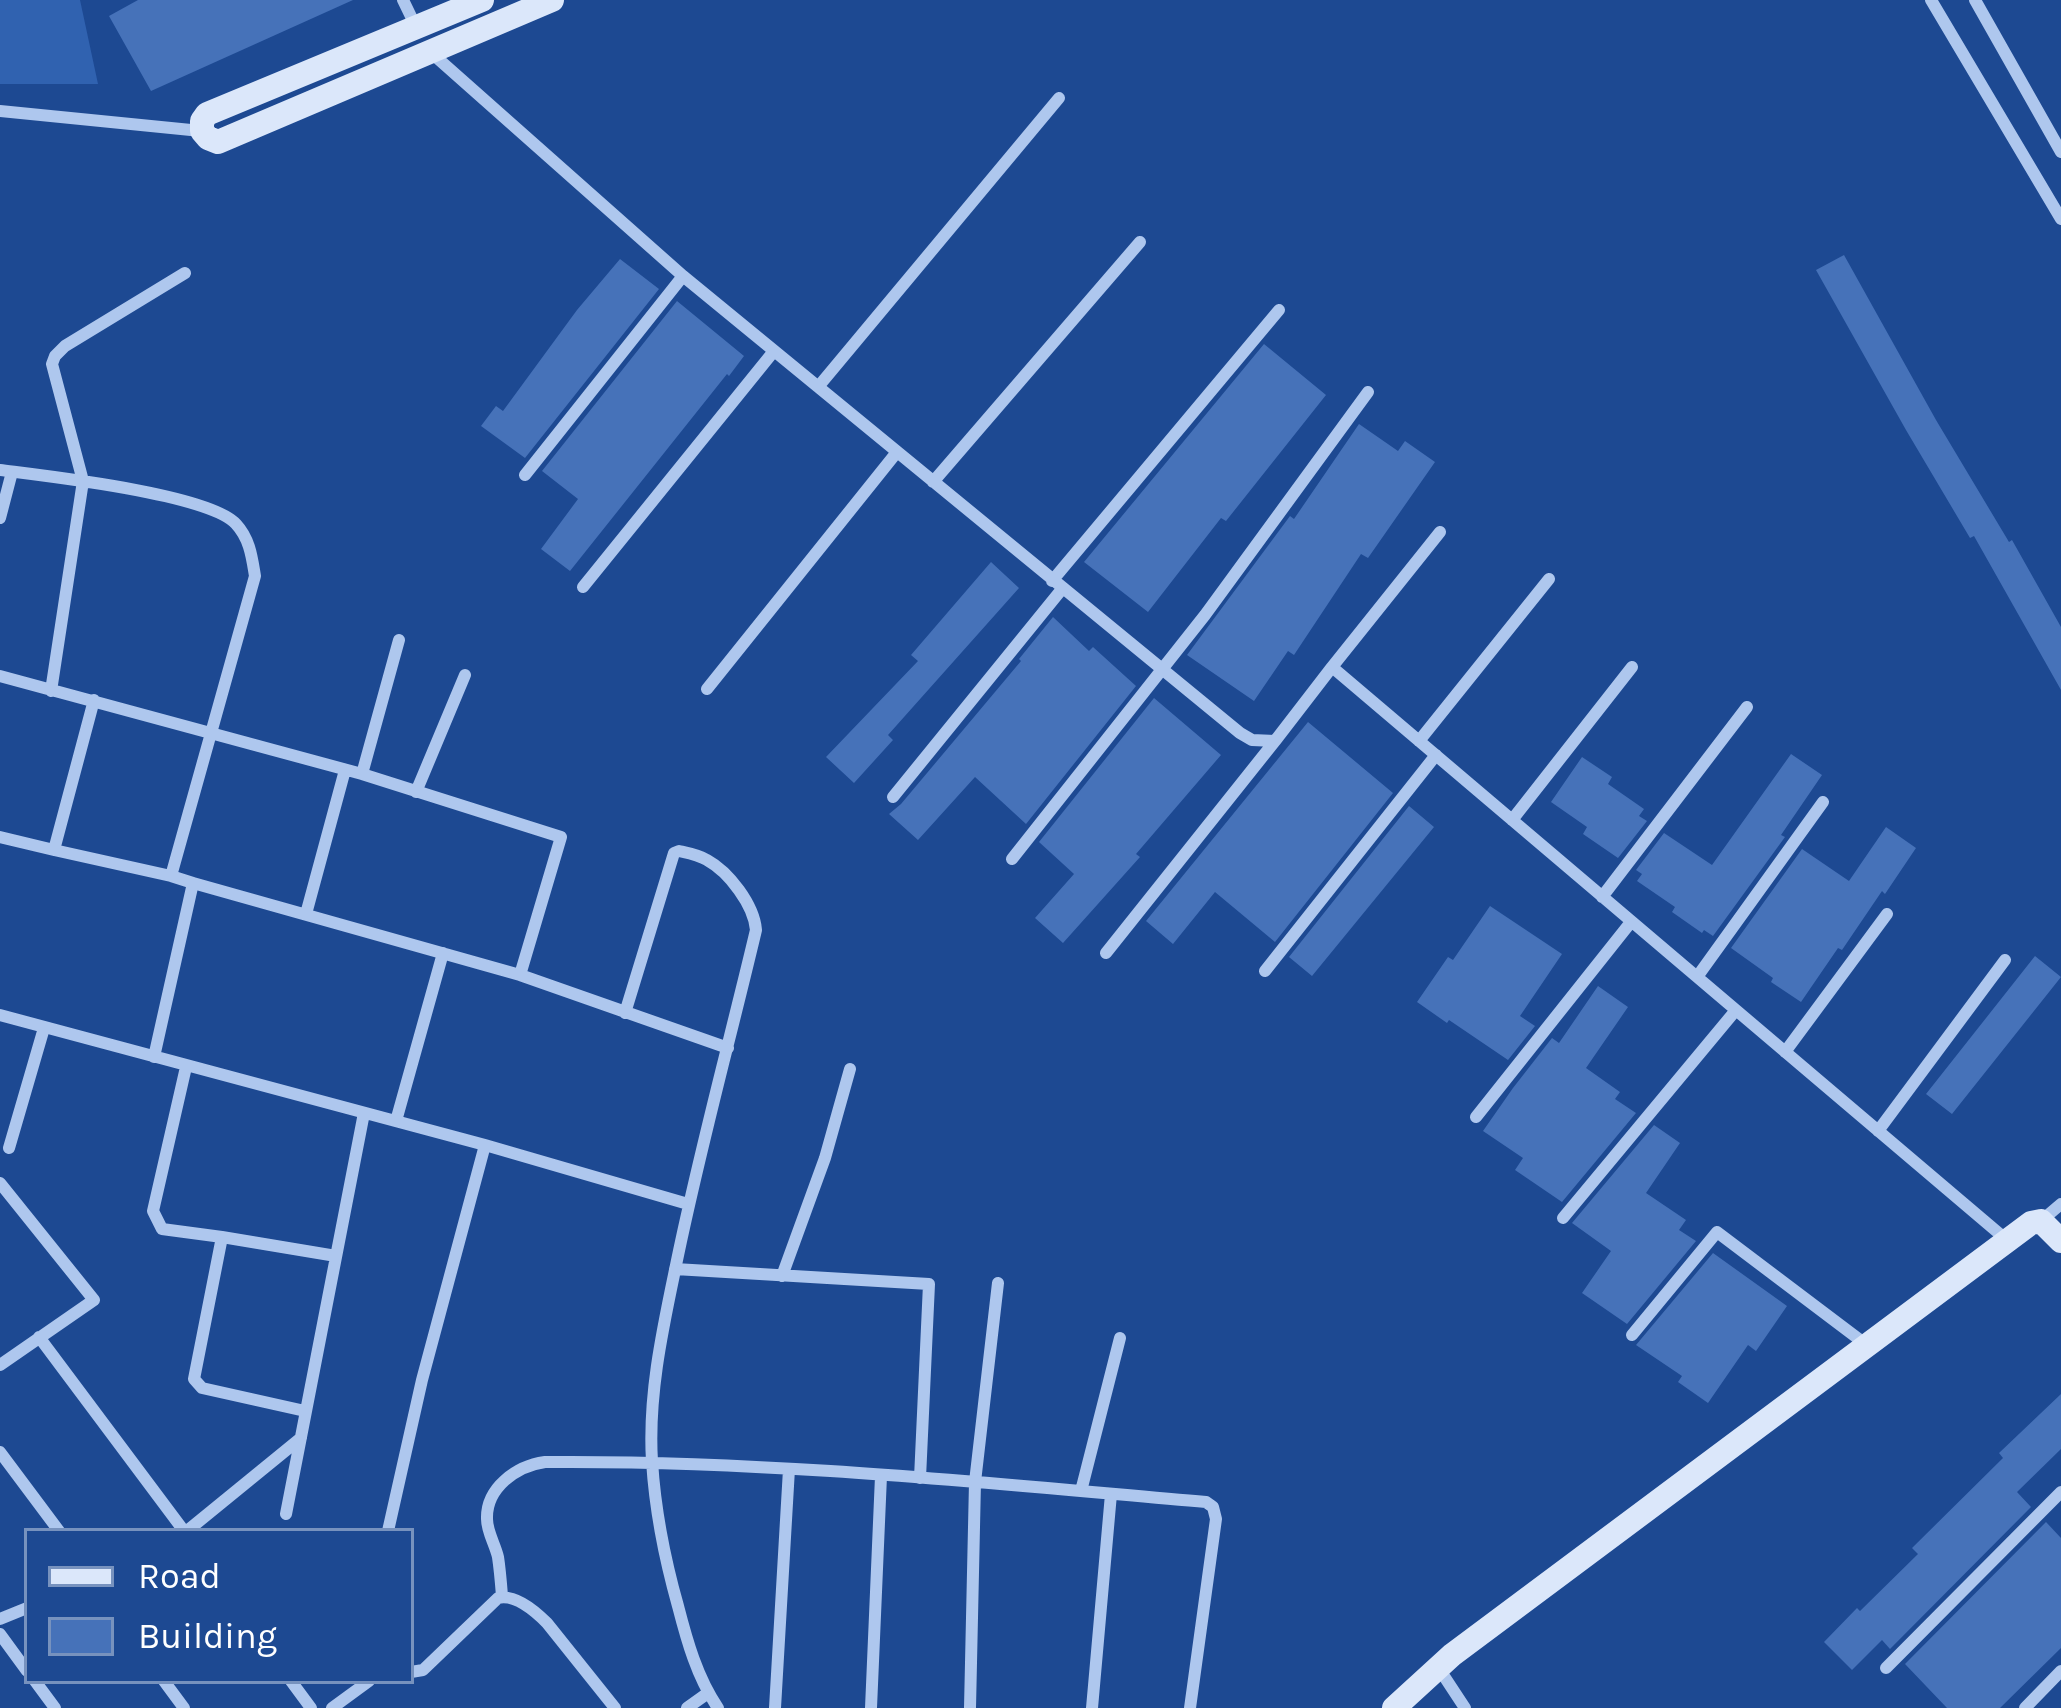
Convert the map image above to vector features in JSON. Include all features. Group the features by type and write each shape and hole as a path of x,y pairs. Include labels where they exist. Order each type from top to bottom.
{"street":[{"path":"403,0 429,52 683,276 1240,733 1252,740 1275,741"},
{"path":"482,0 207,115 202,131 218,142 552,0"},
{"path":"1931,0 2061,219"},
{"path":"1975,0 2061,152"},
{"path":"818,387 1059,98"},
{"path":"0,111 202,131"},
{"path":"933,482 1140,242"},
{"path":"52,691 83,482 53,372 55,356 185,273"},
{"path":"525,475 683,276"},
{"path":"893,797 1279,310"},
{"path":"583,587 774,352"},
{"path":"1012,859 1204,615 1368,392"},
{"path":"707,688 897,452"},
{"path":"0,518 6,471 196,503 225,514 248,543 255,576 171,876"},
{"path":"1106,953 1440,532"},
{"path":"1419,741 1549,579"},
{"path":"362,774 399,640"},
{"path":"1332,667 2008,1242"},
{"path":"1512,820 1632,667"},
{"path":"0,676 362,774 561,837 520,975"},
{"path":"416,792 465,676"},
{"path":"54,850 94,700"},
{"path":"1602,897 1747,707"},
{"path":"1265,971 1436,755"},
{"path":"306,914 345,770"},
{"path":"1697,976 1823,802"},
{"path":"0,837 171,876 520,975 728,1048"},
{"path":"625,1013 674,853 706,859 737,888 756,930 662,1329 652,1461 667,1567 689,1648 718,1708"},
{"path":"154,1057 194,883"},
{"path":"1785,1052 1887,914"},
{"path":"1477,1118 1631,922"},
{"path":"396,1121 443,953"},
{"path":"1878,1131 2006,960"},
{"path":"1563,1218 1736,1010"},
{"path":"0,1016 688,1204"},
{"path":"9,1148 44,1028"},
{"path":"186,1067 153,1211 162,1229 336,1256"},
{"path":"782,1276 825,1158 850,1069"},
{"path":"286,1514 364,1113"},
{"path":"389,1528 422,1380 485,1145"},
{"path":"0,1184 94,1300 0,1365"},
{"path":"1394,1708 1454,1654 2061,1204"},
{"path":"2042,1221 2061,1241"},
{"path":"1632,1335 1717,1232 1868,1346"},
{"path":"222,1237 194,1379 202,1388 305,1411"},
{"path":"675,1269 929,1284 920,1478"},
{"path":"970,1708 975,1482 998,1283"},
{"path":"39,1337 183,1528"},
{"path":"1081,1491 1120,1339"},
{"path":"189,1528 301,1438"},
{"path":"0,1452 57,1528"},
{"path":"502,1596 487,1523 488,1504 496,1488 532,1464 652,1461 1207,1502 1216,1519 1190,1708"},
{"path":"775,1708 789,1469"},
{"path":"871,1708 881,1476"},
{"path":"1886,1668 2061,1492"},
{"path":"1092,1708 1111,1494"},
{"path":"414,1672 423,1670 502,1596"},
{"path":"502,1596 536,1612 615,1708"},
{"path":"0,1634 24,1667"},
{"path":"1454,1654 1465,1708"},
{"path":"2024,1708 2061,1671"},
{"path":"332,1708 365,1684"},
{"path":"687,1708 708,1693"}],"shaded area":[{"path":"0,0 80,0 98,84 0,84"}],"building":[{"path":"138,0 353,0 151,91 109,16"},
{"path":"1844,255 1936,420 2061,627 2061,690 1816,270"},
{"path":"620,259 659,289 525,458 481,426 496,406 503,411"},
{"path":"677,301 744,356 570,571 541,549 578,499 542,471"},
{"path":"1264,344 1326,395 1148,612 1084,562"},
{"path":"1359,424 1398,451 1405,441 1435,462 1368,558 1361,554 1294,655 1288,651 1254,701 1187,655 1290,516 1294,519"},
{"path":"991,562 1019,588 888,735 893,740 854,783 826,757 918,661 911,655"},
{"path":"1053,617 1136,686 1026,824 975,777 918,840 889,814"},
{"path":"1154,698 1221,755 1136,854 1140,857 1063,943 1035,918 1074,874 1039,842"},
{"path":"1308,722 1393,793 1275,942 1215,892 1173,944 1146,921"},
{"path":"1791,754 1822,775 1781,835 1785,837 1713,936 1702,933 1637,881 1642,874 1636,870 1664,833 1712,865"},
{"path":"1582,757 1612,777 1608,784 1644,809 1639,816 1647,821 1618,858 1583,834 1587,827 1551,802"},
{"path":"1409,806 1434,827 1312,976 1289,957"},
{"path":"1886,827 1916,848 1801,1002 1731,948 1802,849 1849,881"},
{"path":"1490,906 1562,954 1520,1016 1535,1026 1508,1060 1417,1002"},
{"path":"2035,956 2061,977 1952,1114 1926,1094"},
{"path":"1598,986 1628,1007 1586,1068 1620,1092 1615,1099 1636,1113 1562,1202 1515,1170 1523,1158 1483,1131 1552,1038 1559,1043"},
{"path":"1654,1125 1680,1143 1646,1193 1686,1220 1679,1230 1696,1241 1627,1324 1582,1293 1611,1251 1572,1223"},
{"path":"1713,1253 1787,1306 1756,1351 1748,1345 1708,1403 1678,1382 1682,1376 1636,1345"},
{"path":"2061,1394 2061,1449 2017,1492 2031,1507 1890,1649 1882,1640 1852,1670 1824,1642 1918,1554 1912,1548"},
{"path":"2046,1522 2061,1538 2061,1648 2000,1708 1947,1708 1905,1664"}]}
